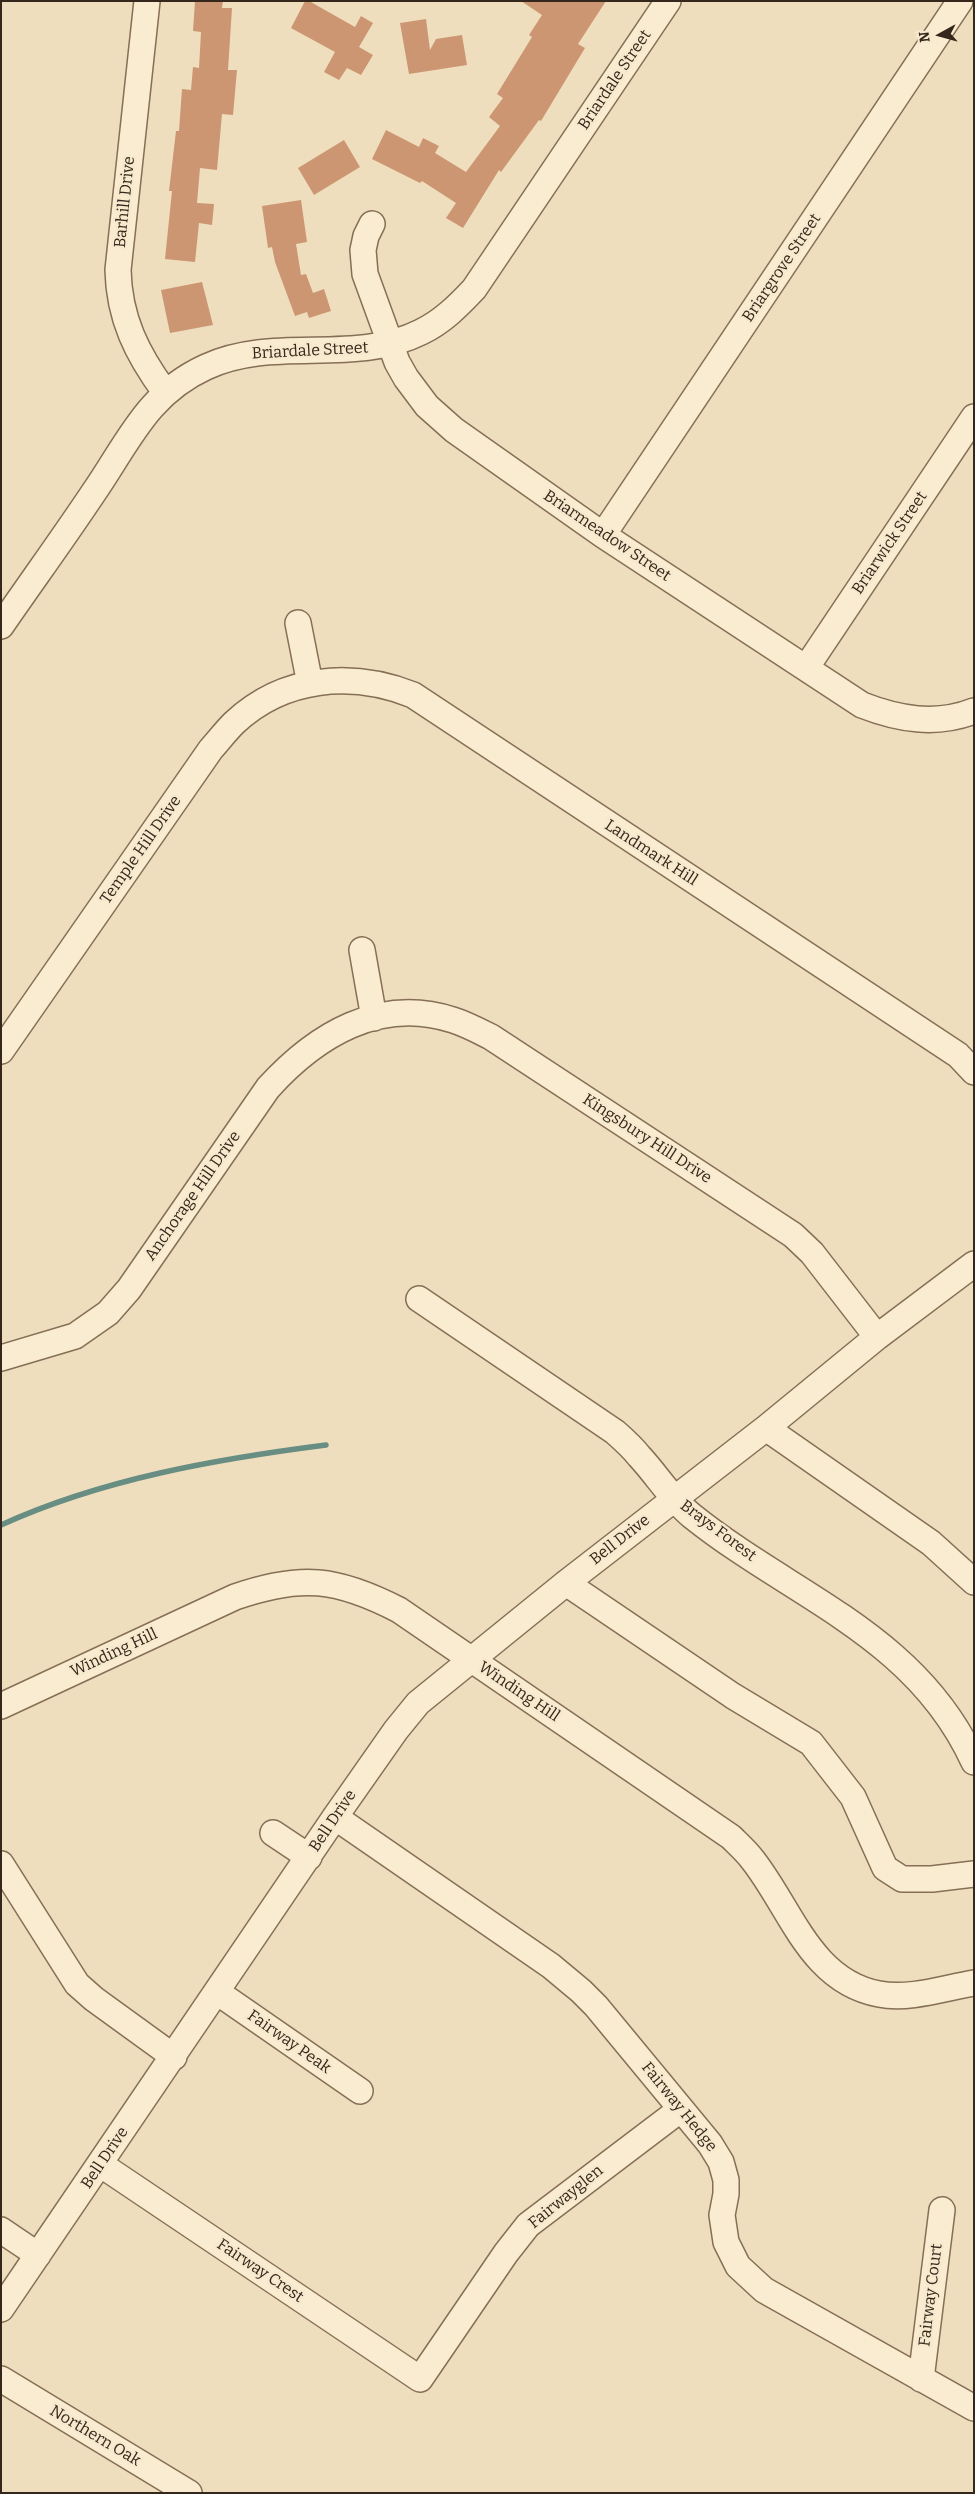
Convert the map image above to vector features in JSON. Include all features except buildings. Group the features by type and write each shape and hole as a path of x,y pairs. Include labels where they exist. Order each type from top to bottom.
{"street":[{"name":"Barhill Drive","path":"147,1 118,270 121,304 131,338 148,369 165,392"},
{"name":"Briardale Street","path":"1,626 95,490 143,416 165,392 205,367 241,355 259,351 350,350 391,344 421,332 450,314 474,289 668,1"},
{"name":"Briargrove Street","path":"603,535 960,1"},
{"name":"Briarmeadow Street","path":"372,224 366,236 363,250 365,274 391,344 406,378 427,406 454,430 603,535 862,705 888,715 916,720 944,719 974,710"},
{"name":"Briarwick Street","path":"806,668 974,417"},
{"path":"298,623 310,684"},
{"name":"Landmark Hill","path":"310,684 338,680 362,681 413,695 958,1055 974,1072"},
{"name":"Temple Hill Drive","path":"1,1051 9,1024 211,749 235,722 264,702 287,690 310,684"},
{"path":"362,950 374,1018"},
{"name":"Kingsbury Hill Drive","path":"374,1018 399,1014 436,1016 454,1020 491,1037 793,1236 812,1253 877,1337"},
{"name":"Anchorage Hill Drive","path":"1,1358 75,1336 108,1313 129,1289 268,1088 286,1068 307,1049 345,1026 374,1018"},
{"name":"Bell Drive","path":"1,2309 174,2057 334,1817 396,1730 418,1703 566,1583 766,1428 877,1337 974,1264"},
{"name":"Brays Forest","path":"419,1299 615,1432 640,1456 674,1498 690,1514 862,1629 904,1664 927,1689 951,1720 974,1762"},
{"path":"766,1428 931,1543 974,1582"},
{"name":"Winding Hill","path":"1,1706 235,1597 265,1586 283,1583 326,1583 368,1594 398,1610 731,1837 752,1859 816,1958 850,1984 880,1994 910,1994 974,1982"},
{"path":"566,1583 734,1696 811,1742 853,1797 884,1868 902,1879 932,1879 974,1874"},
{"name":"Fairway Hedge","path":"334,1817 551,1966 581,1990 710,2144 721,2162 726,2180 726,2194 722,2215 726,2242 738,2266 764,2290 974,2408"},
{"name":"Bell Drive","path":"273,1833 309,1857"},
{"path":"1,1864 77,1984 94,1999 174,2057"},
{"name":"Fairway Peak","path":"217,1992 360,2091"},
{"name":"Fairwayglen","path":"420,2378 506,2253 528,2225 681,2109"},
{"name":"Fairway Crest","path":"100,2164 420,2378"},
{"name":"Fairway Court","path":"921,2379 942,2210"},
{"path":"1,2230 38,2255"},
{"name":"Northern Oak","path":"1,2379 189,2493"}],"waterway":[{"path":"1,1525 39,1509 119,1483 201,1464 326,1445"}]}
